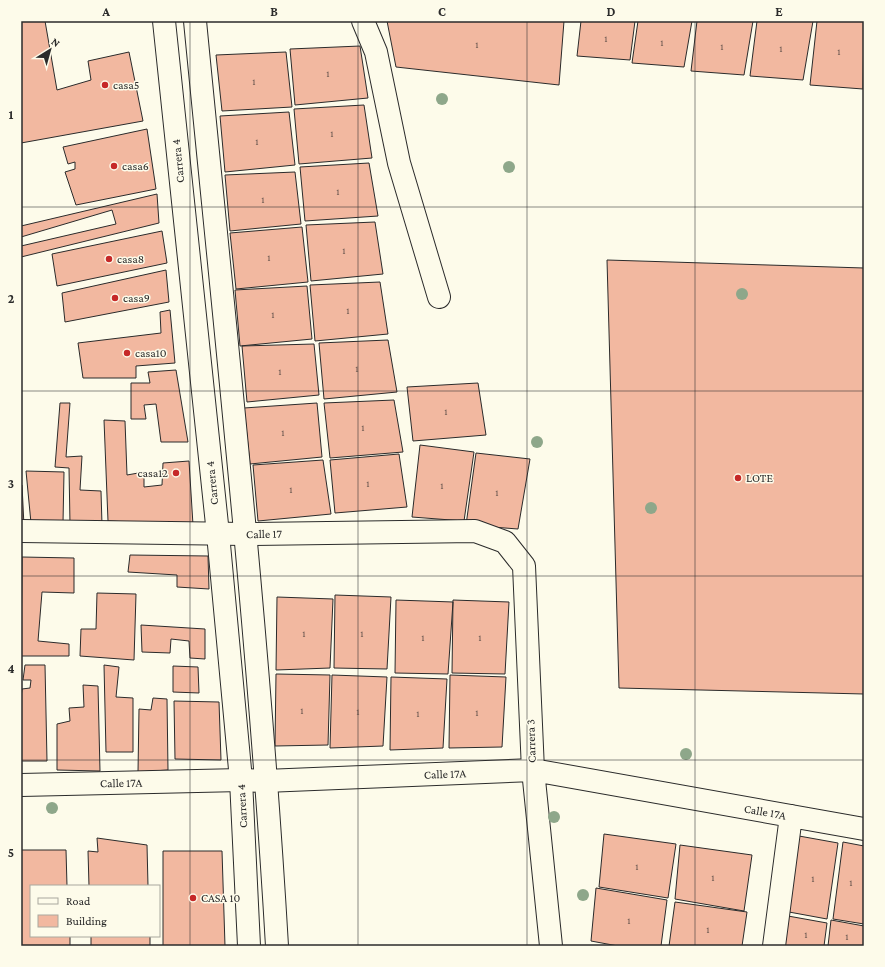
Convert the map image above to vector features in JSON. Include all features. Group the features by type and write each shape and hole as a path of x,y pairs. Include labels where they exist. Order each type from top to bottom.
{"street":[{"name":"Carrera 4","path":"164,21 218,534 241,780 249,946"},
{"name":"Carrera 4","path":"195,21 245,534 265,781 276,946"},
{"path":"363,21 376,52 398,163 439,297"},
{"name":"Calle 17","path":"21,532 245,534 475,531 505,542"},
{"name":"Carrera 3","path":"505,542 524,566 533,770 551,946"},
{"name":"Calle 17A","path":"21,785 241,780 265,781 533,770 864,829"},
{"path":"774,946 791,816"}],"building":[{"name":"casa5","path":"21,21 45,21 57,90 91,80 88,61 129,52 143,121 21,143"},
{"path":"387,21 564,21 559,85 396,67"},
{"path":"581,21 635,21 630,60 577,56"},
{"path":"638,21 692,21 684,67 632,63"},
{"path":"697,21 753,21 744,75 691,71"},
{"path":"757,21 813,21 803,80 750,76"},
{"path":"817,21 864,21 863,89 810,85"},
{"path":"360,46 368,98 295,105 290,49"},
{"path":"286,52 292,107 222,111 216,55"},
{"path":"364,105 372,158 299,164 294,109"},
{"path":"289,112 295,165 225,172 220,116"},
{"name":"casa6","path":"147,129 156,189 76,205 65,172 75,169 75,162 68,164 63,147"},
{"path":"369,163 378,216 305,221 300,167"},
{"path":"295,172 301,224 230,231 225,175"},
{"path":"157,194 159,223 21,257 21,246 116,224 112,210 21,237 21,226"},
{"path":"375,222 383,274 311,281 306,225"},
{"path":"302,227 308,282 236,289 230,233"},
{"name":"casa8","path":"162,231 167,263 57,286 52,254"},
{"name":"LOTE","path":"607,260 864,268 864,694 619,688"},
{"name":"casa9","path":"166,270 169,302 65,322 62,293"},
{"path":"380,282 388,334 315,341 310,285"},
{"path":"307,286 312,339 240,346 235,290"},
{"name":"casa10","path":"170,310 175,363 136,366 136,378 83,378 78,343 161,333 160,312"},
{"path":"388,340 397,392 324,399 319,343"},
{"path":"314,344 319,395 247,402 242,346"},
{"path":"176,370 188,442 161,442 156,404 144,405 146,419 131,419 131,383 150,383 148,372"},
{"path":"478,383 486,435 413,441 407,387"},
{"path":"394,400 403,452 330,458 324,403"},
{"path":"60,403 70,403 66,457 82,456 80,490 101,491 102,525 70,524 69,468 55,467"},
{"path":"317,403 322,457 250,464 244,408"},
{"name":"casa12","path":"104,420 125,421 127,475 144,472 144,487 162,485 163,463 189,461 193,525 108,521"},
{"path":"420,445 474,452 464,521 412,517"},
{"path":"476,453 530,459 518,529 466,525"},
{"path":"399,454 407,507 335,513 330,460"},
{"path":"323,460 331,514 258,521 253,465"},
{"path":"26,471 64,472 63,523 31,523"},
{"path":"22,485 24,526 21,526"},
{"path":"130,555 208,556 209,589 177,587 177,575 128,572"},
{"path":"22,557 74,558 74,593 42,592 38,641 69,644 69,656 21,656"},
{"path":"97,593 136,594 134,660 80,656 81,629 96,629"},
{"path":"335,595 391,597 387,669 334,668"},
{"path":"277,597 333,599 330,668 276,670"},
{"path":"396,600 453,602 448,674 395,673"},
{"path":"453,600 509,602 505,674 452,673"},
{"path":"141,625 205,629 205,659 190,658 189,641 171,639 170,653 142,652"},
{"path":"25,665 45,665 47,761 21,761 22,689 30,688 31,680 23,680"},
{"path":"104,665 119,667 116,697 133,698 133,752 106,752"},
{"path":"173,666 198,667 199,693 173,692"},
{"path":"276,674 330,675 328,745 275,746"},
{"path":"332,675 387,677 383,746 330,748"},
{"path":"450,675 506,677 502,747 449,748"},
{"path":"391,677 447,679 443,748 390,750"},
{"path":"83,685 98,686 100,771 57,770 57,724 70,721 69,708 84,707"},
{"path":"153,698 167,699 168,770 138,772 139,709 151,710"},
{"path":"174,701 219,702 221,760 175,759"},
{"path":"604,834 676,844 668,898 599,887"},
{"path":"799,836 838,843 827,919 789,912"},
{"path":"97,838 147,845 148,885 89,885 88,851 98,852"},
{"path":"843,842 864,846 864,924 833,919"},
{"path":"680,845 752,855 744,911 675,899"},
{"path":"21,850 66,850 67,885 30,885 30,937 70,937 70,946 21,946"},
{"name":"CASA 10","path":"163,851 222,851 225,946 163,946"},
{"path":"596,888 667,900 661,946 618,946 591,941"},
{"path":"675,902 747,912 742,946 669,946"},
{"path":"788,916 827,923 824,946 784,946"},
{"path":"831,920 864,926 864,946 828,946"},
{"path":"91,937 150,937 150,946 91,946"}],"place":[{"name":"casa5","path":"105,85"},
{"name":"casa6","path":"114,166"},
{"name":"casa8","path":"109,259"},
{"name":"casa9","path":"115,298"},
{"name":"casa10","path":"127,353"},
{"name":"casa12","path":"176,473"},
{"name":"LOTE","path":"738,478"},
{"name":"CASA 10","path":"193,898"}]}
